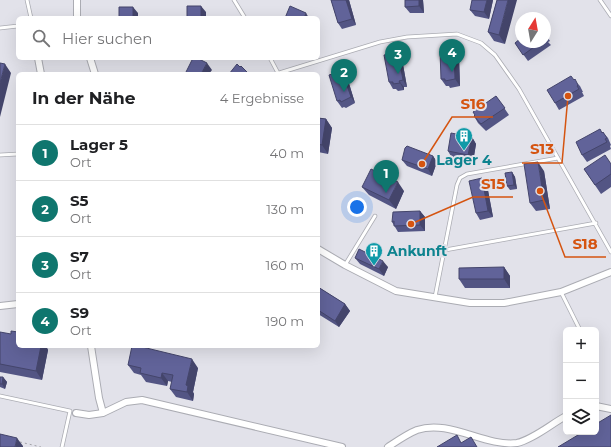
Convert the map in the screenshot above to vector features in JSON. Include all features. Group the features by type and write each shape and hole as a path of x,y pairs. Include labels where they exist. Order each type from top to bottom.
{"street":[{"path":"77,0 77,16"},
{"path":"38,60 42,72"},
{"path":"91,60 94,72"},
{"path":"320,250 345,265 396,291 470,303 504,303 561,292 611,272"},
{"path":"0,306 16,304"},
{"path":"90,348 99,398 103,412"},
{"path":"73,412 89,415 103,412 126,402 142,400 342,447"},
{"path":"599,407 611,409"},
{"path":"388,447 418,430 433,428 496,443 518,443 563,418"}],"lane":[{"path":"28,0 31,16"},
{"path":"234,0 244,16"},
{"path":"600,0 611,16"},
{"path":"0,28 16,26"},
{"path":"281,72 380,42 407,37 457,34 467,36 481,42 494,54 519,90 611,252"},
{"path":"271,60 277,72"},
{"path":"0,155 16,154"},
{"path":"434,298 445,250 457,185 460,178 467,174 558,158"},
{"path":"345,265 374,216"},
{"path":"445,250 596,224"},
{"path":"561,292 578,327"},
{"path":"0,396 73,412 62,447"}],"path":[{"path":"14,441 41,447"}],"building":[{"path":"331,0 346,0 352,19 338,23"},
{"path":"405,0 419,0 419,6 405,7"},
{"path":"472,0 487,0 484,12 470,10"},
{"path":"497,0 508,0 499,35 488,32"},
{"path":"187,6 201,6 201,16 187,16"},
{"path":"290,6 306,13 305,16 286,16"},
{"path":"119,7 133,7 133,16 119,16"},
{"path":"518,48 533,48 523,55"},
{"path":"454,50 455,79 445,81 445,79 441,79 440,51"},
{"path":"398,53 403,80 399,81 400,83 393,84 393,82 389,82 384,55"},
{"path":"192,60 201,60 207,63 202,72 186,72"},
{"path":"0,63 5,64 0,83"},
{"path":"237,64 247,72 231,72"},
{"path":"342,71 351,97 341,102 340,100 337,101 329,75"},
{"path":"571,76 574,80 575,79 579,89 555,103 547,90"},
{"path":"496,96 505,108 481,124 474,116 475,115 473,112"},
{"path":"320,118 326,119 322,145 320,144"},
{"path":"600,129 607,138 605,139 607,142 582,155 576,142"},
{"path":"451,133 472,137 468,155 448,151"},
{"path":"407,146 433,156 428,169 402,160 405,148"},
{"path":"605,155 611,164 611,174 595,185 584,169"},
{"path":"538,162 544,200 530,203 524,164"},
{"path":"371,169 398,182 389,200 362,187"},
{"path":"512,172 514,185 507,186 505,173"},
{"path":"482,178 488,211 476,213 469,181"},
{"path":"420,211 420,225 394,226 394,221 392,222 393,212"},
{"path":"359,249 383,261 379,269 355,258"},
{"path":"504,267 504,279 459,279 459,268"},
{"path":"320,288 345,304 335,321 320,311"},
{"path":"11,331 16,332 16,348 41,348 36,371 0,364 0,332 11,334"},
{"path":"132,348 146,348 192,359 186,385 188,386 187,392 170,389 173,375 162,373 161,378 140,373 141,368 128,365"},
{"path":"0,377 3,377 2,384 0,384"},
{"path":"611,415 611,447 558,447 578,435 599,435 599,422"},
{"path":"0,434 17,438 15,447 0,447"},
{"path":"457,435 461,443 471,437 477,447 437,447"}],"place":[{"name":"S9","path":"452,72"},
{"name":"S7","path":"398,74"},
{"name":"S5","path":"344,92"},
{"name":"S13","path":"568,96"},
{"name":"Lager 4","path":"464,151"},
{"name":"S16","path":"422,164"},
{"name":"S18","path":"540,191"},
{"name":"Lager 5","path":"386,193"},
{"name":"S15","path":"411,224"},
{"name":"Ankunft","path":"374,266"}]}
